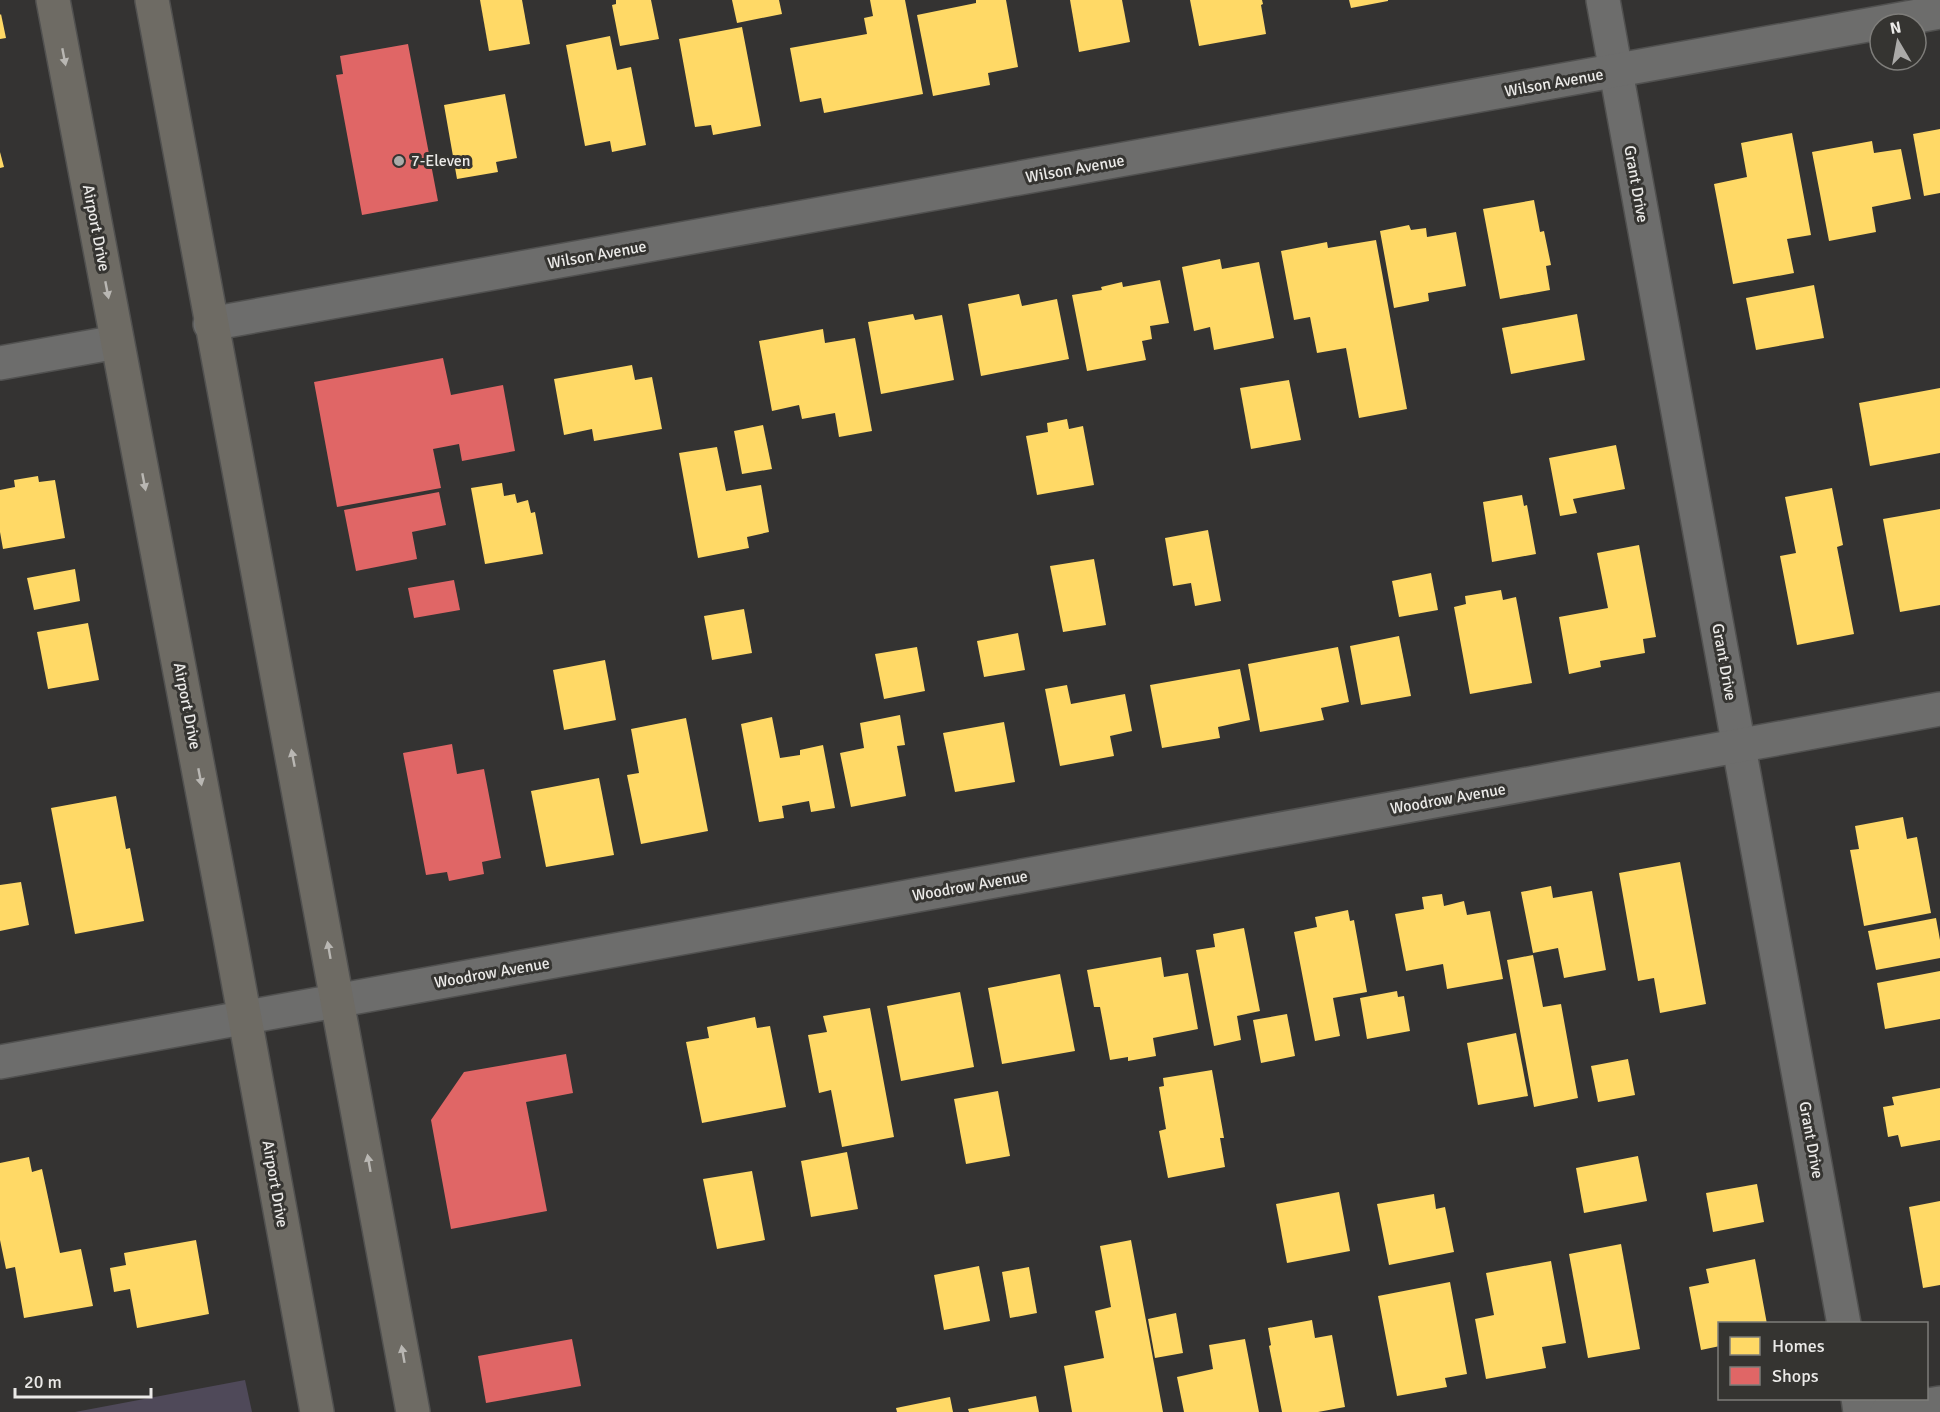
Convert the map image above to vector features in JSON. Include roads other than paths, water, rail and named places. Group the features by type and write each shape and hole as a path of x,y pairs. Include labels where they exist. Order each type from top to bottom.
{"main road":[{"name":"Airport Drive","path":"53,0 317,1412"},
{"path":"152,0 210,324 413,1412"}],"street":[{"name":"Grant Drive","path":"1603,0 1844,1322"},
{"name":"Wilson Avenue","path":"210,324 1940,12"},
{"path":"0,363 117,342"},
{"name":"Woodrow Avenue","path":"0,1062 1940,710"},
{"path":"1887,1412 1940,1402"}],"place":[{"name":"7-Eleven","path":"399,161"}]}
